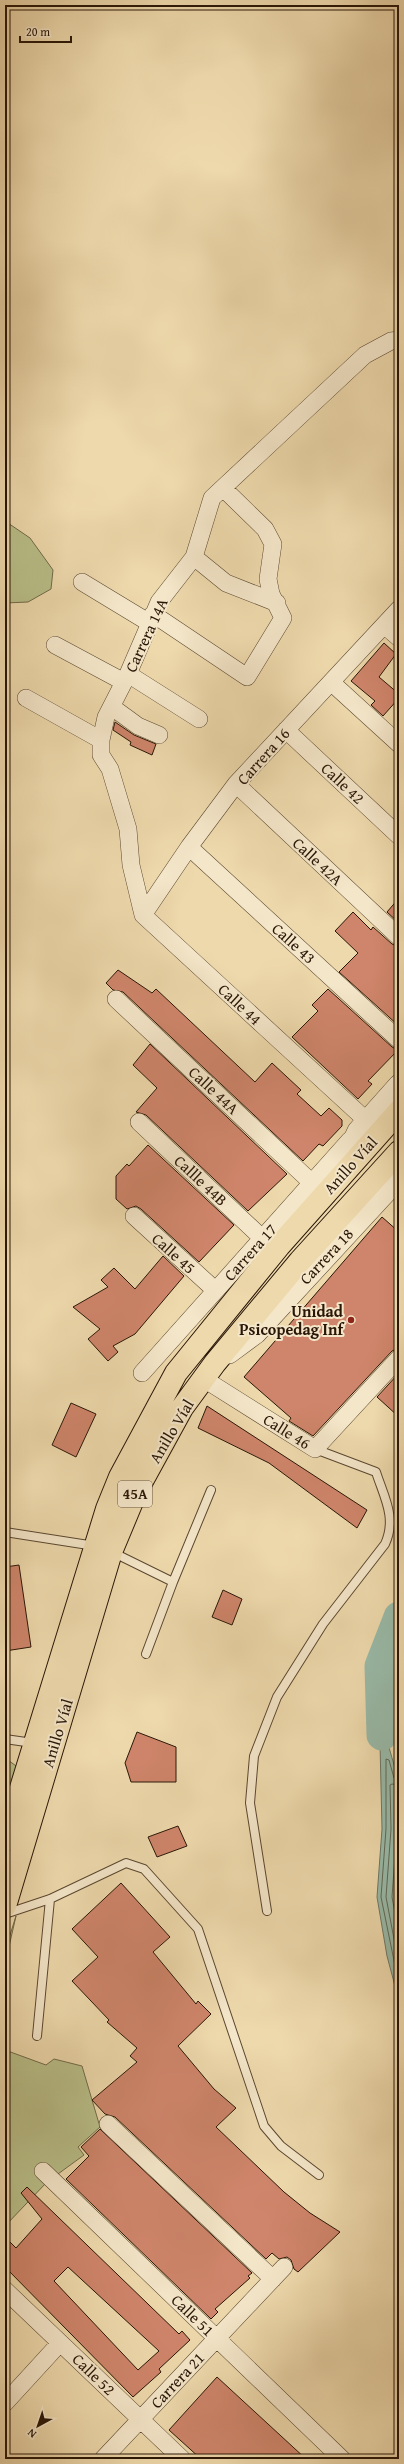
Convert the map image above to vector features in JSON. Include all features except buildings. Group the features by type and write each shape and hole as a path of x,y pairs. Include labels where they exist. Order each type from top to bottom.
{"highway":[{"name":"Anillo Víal","path":"5,1906 103,1549 120,1477 176,1373 279,1246 399,1110"},
{"name":"Anillo Víal","path":"5,1840 36,1743 103,1549 182,1408 210,1371 300,1261 399,1152"}],"street":[{"name":"Carrera 14A","path":"143,915 130,865 128,829 110,769 101,755 101,740 106,716 126,678 150,618 159,602 194,557 212,498 365,355 391,341 399,340"},
{"path":"82,582 150,618 247,677 283,618 277,603 271,594 268,579 273,544 265,529 223,488"},
{"path":"194,557 226,583 277,603"},
{"name":"Carrera 16","path":"143,915 189,847 236,784 399,609"},
{"path":"384,625 399,638"},
{"path":"55,645 126,678 199,719"},
{"path":"331,682 399,744"},
{"path":"26,698 101,740"},
{"path":"112,707 138,726 159,736"},
{"name":"Calle 42","path":"286,730 399,836"},
{"name":"Calle 42A","path":"236,784 399,937"},
{"name":"Calle 43","path":"189,847 399,1040"},
{"name":"Calle 44","path":"143,915 362,1126"},
{"name":"Calle 44A","path":"116,999 312,1182"},
{"name":"Carrera 17","path":"142,1373 399,1085"},
{"name":"Callle 44B","path":"139,1122 262,1238"},
{"name":"Carrera 17","path":"335,1182 362,1126"},
{"name":"Carrera 18","path":"210,1371 256,1333 396,1186"},
{"name":"Calle 45","path":"134,1216 215,1290"},
{"path":"316,1449 399,1358"},
{"name":"Calle 46","path":"210,1371 316,1449"},
{"name":"Carrera 21","path":"103,2459 278,2273 108,2124"},
{"name":"Calle 51","path":"43,2171 342,2459"},
{"name":"Calle 52","path":"5,2290 182,2459"},
{"path":"5,2403 60,2343"}],"lane":[{"name":"Calle 46","path":"267,1911 250,1803 254,1756 277,1698 324,1624 385,1544 391,1532 392,1520 376,1472 316,1449"},
{"path":"146,1654 173,1582 211,1490"},
{"path":"5,1532 103,1549 173,1582"},
{"path":"5,1739 36,1743"},
{"path":"5,1914 50,1899 126,1863 144,1869 198,1929 264,2126 281,2146 319,2174"},
{"path":"36,2036 50,1899"}],"green space":[{"path":"5,521 30,538 53,570 51,589 28,602 5,603"},
{"path":"5,1758 19,1768 5,1811"},
{"path":"16,1916 5,1964 5,1951"},
{"path":"5,2050 46,2065 54,2059 82,2066 100,2127 78,2147 84,2155 47,2182 5,2226"}],"water":[{"path":"399,1621 399,1652 393,1669 394,1701 388,1744 399,1782 399,2001 387,1956 377,1897 382,1829 379,1700 393,1655 385,1638"}],"waterway":[{"path":"382,1735 380,1666 399,1617"}],"place":[{"name":"Unidad Psicopedag Inf","path":"351,1320"}]}
